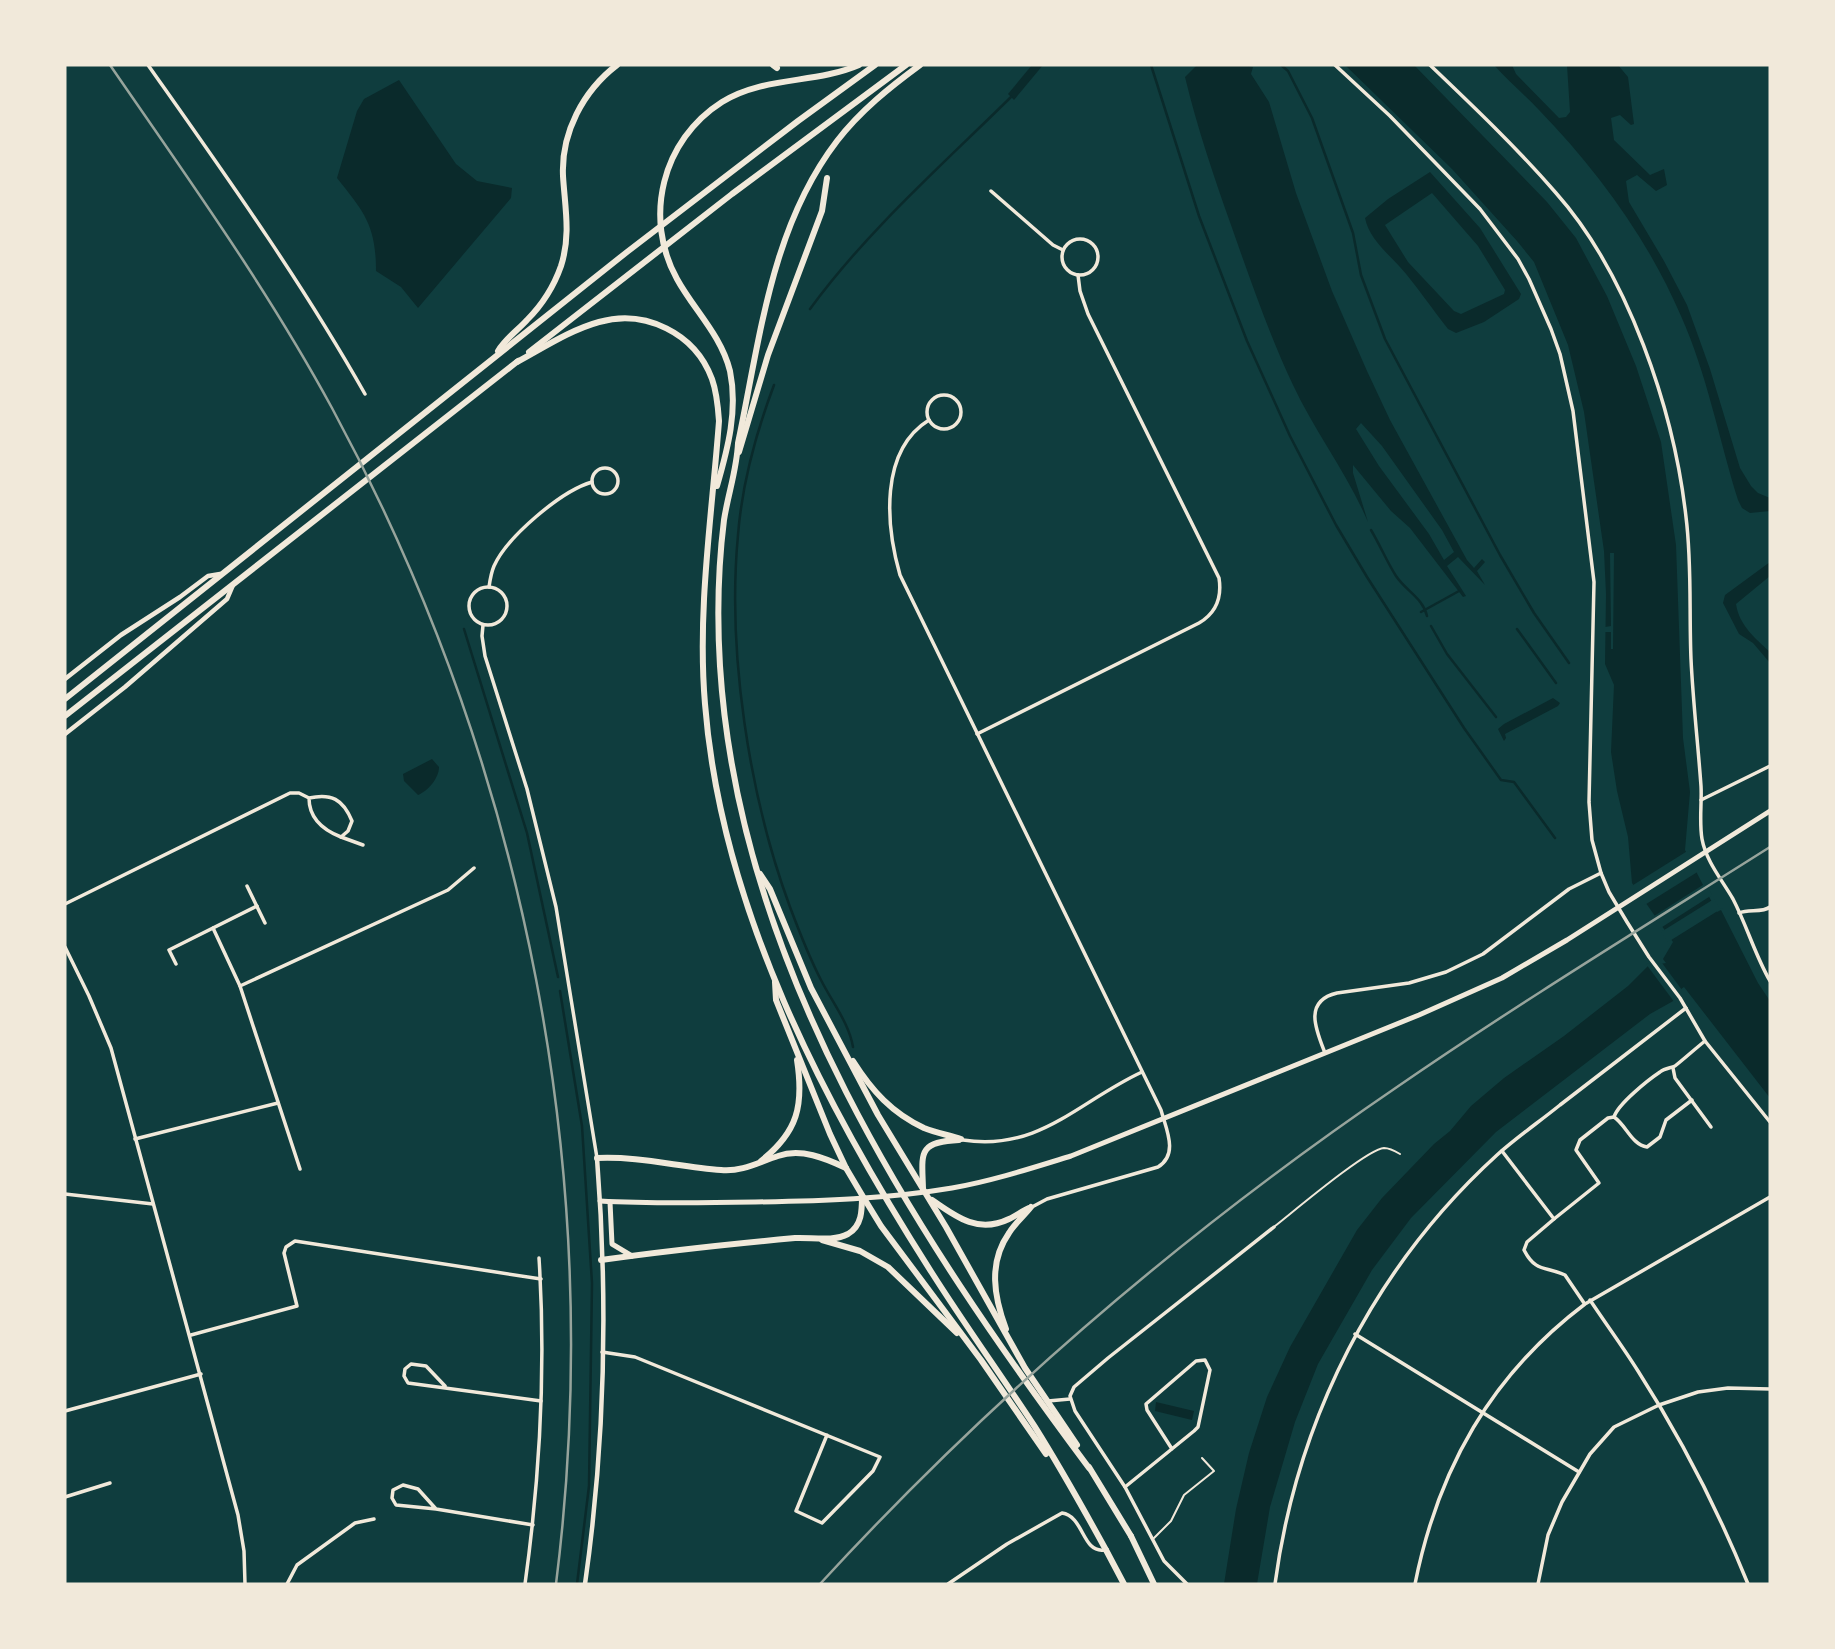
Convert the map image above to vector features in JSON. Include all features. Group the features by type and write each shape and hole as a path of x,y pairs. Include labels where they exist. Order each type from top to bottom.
{"main road":[{"path":"495,356 506,338 541,305 561,267 568,224 563,175 569,130 578,109 591,90 617,65"},
{"path":"714,497 728,445 734,408 733,389 729,369 716,337 676,277 667,257 660,208 663,183 675,152 689,131 723,102 752,88 827,77 859,65"},
{"path":"65,699 706,190 876,65"},
{"path":"65,716 732,194 906,65"},
{"path":"737,458 773,277 795,211 838,140 876,100 920,65"},
{"path":"827,178 822,211 768,355 737,458 723,530 720,663 730,758 755,867 801,994 865,1127 947,1262 1079,1447 1131,1536 1154,1584"},
{"path":"517,362 568,335 602,321 633,318 674,332 696,351 705,363 717,396 719,421 703,603 705,707 714,773 728,838 754,924 828,1096 886,1198 952,1305 1034,1426 1070,1485 1124,1584"},
{"path":"600,1201 699,1204 843,1200 944,1189 1047,1164 1325,1053 1502,978 1592,925 1770,811"},
{"path":"755,867 770,889 796,955 878,1115 1043,1400"},
{"path":"775,976 776,1000 846,1168 881,1226 1070,1485"},
{"path":"836,1036 884,1103 926,1128 961,1139"},
{"path":"757,1164 790,1132 797,1116 801,1085 795,1048"},
{"path":"923,1189 920,1169 925,1152 939,1140 961,1139"},
{"path":"597,1158 644,1160 734,1170 780,1155 803,1153 846,1168"},
{"path":"601,1260 795,1238 842,1237 858,1225 862,1213 862,1195"},
{"path":"927,1197 955,1218 977,1224 999,1223 1031,1207"},
{"path":"610,1202 612,1244 632,1256"},
{"path":"1013,1347 996,1298 995,1269 1003,1241 1031,1207"},
{"path":"817,1238 860,1251 888,1267 966,1340"}],"street":[{"path":"148,65 306,293 365,394"},
{"path":"1335,65 1390,116 1480,209 1518,259 1560,354 1580,456 1594,582 1589,802 1592,840 1601,873 1609,892 1653,963 1680,998 1704,1041 1770,1122"},
{"path":"1430,65 1556,193 1579,222 1629,312 1651,366 1679,463 1686,518 1701,829 1705,849 1739,913 1750,943 1770,981"},
{"path":"991,191 1053,246 1063,250"},
{"path":"1081,239 1092,244 1097,256 1094,268 1078,275 1064,265 1063,250 1070,242 1081,239"},
{"path":"977,734 1199,623 1212,612 1219,597 1219,578 1088,314 1078,275"},
{"path":"948,395 960,404 961,414 952,427 937,427 929,420 928,405 938,396 948,395"},
{"path":"929,420 916,428 908,438 896,467 890,500 891,538 900,575 1142,1072 1163,1119 1170,1150 1163,1164 1046,1199 1031,1207"},
{"path":"606,467 615,471 619,480 616,489 609,494 600,494 592,482 594,473 606,467"},
{"path":"489,587 494,566 508,546 553,504 592,482"},
{"path":"65,679 121,635 208,576 221,573"},
{"path":"65,734 227,599 233,584"},
{"path":"489,587 502,594 506,609 498,622 483,625 471,615 469,603 476,591 489,587"},
{"path":"483,625 485,656 527,789 556,907 597,1158 602,1352 597,1482 586,1584"},
{"path":"1701,800 1770,766"},
{"path":"65,904 290,793 299,793 309,798 325,794 348,810 352,821 348,831 341,837"},
{"path":"309,798 314,819 324,830 363,845"},
{"path":"240,986 448,890 474,868"},
{"path":"1325,1053 1314,1014 1318,1004 1326,997 1337,993 1409,983 1446,972 1483,954 1554,900 1601,873"},
{"path":"247,886 265,923"},
{"path":"176,964 169,950 257,906"},
{"path":"1739,913 1768,909 1770,917"},
{"path":"214,928 240,986 300,1169"},
{"path":"65,947 111,1048 238,1515 244,1551 245,1584"},
{"path":"1275,1584 1292,1495 1307,1444 1331,1383 1355,1334 1414,1247 1447,1207 1502,1151 1686,1008"},
{"path":"1614,1117 1635,1091 1662,1070 1674,1068 1704,1041"},
{"path":"1674,1068 1675,1078 1712,1127"},
{"path":"961,1139 995,1141 1030,1135 1061,1121 1142,1072"},
{"path":"1585,1304 1565,1275 1539,1268 1524,1250 1527,1242 1599,1183 1578,1154 1577,1143 1608,1118 1614,1117 1639,1145 1647,1147 1660,1137 1666,1120 1692,1100"},
{"path":"135,1139 278,1103"},
{"path":"1502,1151 1554,1219"},
{"path":"65,1194 154,1204"},
{"path":"1415,1584 1426,1534 1454,1465 1482,1412 1524,1357 1563,1320 1590,1300 1770,1197"},
{"path":"1187,1584 1168,1566 1125,1487 1075,1411 1070,1399 1074,1387 1108,1357 1275,1227"},
{"path":"190,1335 298,1306 284,1253 286,1247 295,1241 541,1279"},
{"path":"525,1584 533,1525 541,1401 539,1258"},
{"path":"1590,1300 1659,1405 1715,1510 1748,1584"},
{"path":"1355,1334 1579,1472"},
{"path":"602,1352 635,1357 827,1434 880,1457 873,1471 822,1523 796,1511 827,1434"},
{"path":"1125,1487 1172,1449 1198,1427 1209,1374 1209,1366 1205,1360 1196,1361 1146,1402 1147,1410 1172,1449"},
{"path":"445,1386 426,1366 411,1364 405,1369 404,1376 408,1383 541,1401"},
{"path":"65,1411 201,1374"},
{"path":"1538,1584 1548,1535 1562,1502 1598,1444 1614,1427 1679,1397 1713,1389 1770,1389"},
{"path":"1043,1400 1070,1399"},
{"path":"65,1497 110,1483"},
{"path":"436,1509 418,1489 403,1485 393,1490 392,1498 396,1504 533,1525"},
{"path":"948,1584 1058,1514 1068,1514 1074,1518 1096,1550 1106,1550"},
{"path":"287,1584 297,1565 355,1523 373,1519"}],"lane":[{"path":"1275,1227 1377,1150 1388,1149 1400,1154"},
{"path":"1153,1539 1169,1524 1181,1499 1214,1471 1202,1458"}],"water":[{"path":"1032,65 1043,65 1014,100 1008,94"},
{"path":"1197,65 1253,67 1251,74 1269,102 1296,193 1332,291 1367,371 1390,420 1467,560 1474,568 1482,559 1485,562 1477,571 1485,585 1458,557 1447,566 1466,596 1463,597 1410,528 1391,511 1353,465 1368,522 1302,402 1276,346 1245,266 1206,152 1185,77","holes":["1361,423 1382,446 1442,530 1454,552 1444,560 1356,429"]},
{"path":"1345,65 1414,65 1547,202 1576,238 1607,296 1636,366 1661,442 1676,545 1683,738 1690,792 1685,850 1717,912 1721,910 1770,1001 1770,1098 1684,987 1677,992 1675,1000 1650,1014 1496,1132 1411,1218 1372,1270 1318,1364 1295,1422 1270,1507 1257,1584 1224,1584 1236,1509 1249,1453 1267,1397 1290,1347 1357,1230 1382,1198 1450,1131 1471,1106 1504,1078 1628,986 1648,966 1666,963 1663,959 1673,942 1632,883 1628,837 1611,752 1614,685 1605,664 1604,551 1584,412 1568,345 1534,262 1452,169"},
{"path":"1494,65 1512,65 1516,74 1559,118 1566,117 1570,112 1567,65 1618,65 1628,77 1634,124 1631,125 1620,115 1611,118 1614,140 1650,175 1664,169 1667,185 1656,191 1637,175 1626,181 1629,202 1687,305 1740,468 1758,493 1770,498 1770,511 1750,513 1742,508 1738,500 1690,338 1668,288 1637,233 1581,157"},
{"path":"399,80 456,164 477,181 512,188 511,198 418,308 401,287 376,271 374,242 367,220 337,178 357,111 364,99"},
{"path":"1430,172 1480,228 1521,294 1519,299 1484,322 1456,333 1448,329 1370,232 1365,218 1388,199","holes":["1432,193 1478,246 1505,290 1504,294 1461,314 1454,311 1408,262 1385,225"]},
{"path":"1770,562 1770,576 1736,604 1744,625 1770,652 1770,663 1753,643 1739,634 1723,603 1725,595"},
{"path":"1553,698 1560,703 1558,706 1505,734 1504,741 1498,729"},
{"path":"432,759 439,767 437,775 429,787 418,795 404,781 403,774"},
{"path":"1156,1402 1194,1411 1192,1420 1155,1411"}],"pier":[{"path":"1610,553 1614,553 1613,649 1611,632 1605,632 1605,627 1611,626"},
{"path":"1689,850 1699,871 1643,906 1630,887"},
{"path":"1706,883 1712,895 1659,929 1651,918"},
{"path":"1714,899 1719,907 1724,907 1668,942 1661,932"},
{"path":"1662,963 1682,990 1675,1003 1646,964"}],"waterway":[{"path":"1151,65 1199,216 1247,341 1290,436 1336,525 1464,728 1501,780 1514,782 1555,838"},
{"path":"1281,65 1288,71 1312,118 1353,233 1361,275 1385,339 1500,555 1534,613 1569,663"},
{"path":"810,309 880,226 1011,97"},
{"path":"774,385 751,458 738,535 736,627 744,723 763,818 790,907 821,980 844,1021 853,1047"},
{"path":"1371,530 1396,576 1422,604 1427,616"},
{"path":"1421,612 1459,591"},
{"path":"1431,626 1447,654 1496,717"},
{"path":"464,629 527,833 558,977"},
{"path":"1517,629 1556,683"},
{"path":"560,991 582,1126 592,1283 589,1486 577,1584"}],"railway":[{"path":"110,65 253,276 332,408 399,545 456,686 502,831 536,978 559,1128 570,1279 569,1432 556,1584"},
{"path":"820,1584 953,1448 1023,1382 1094,1319 1242,1199 1443,1056 1770,847"}]}
